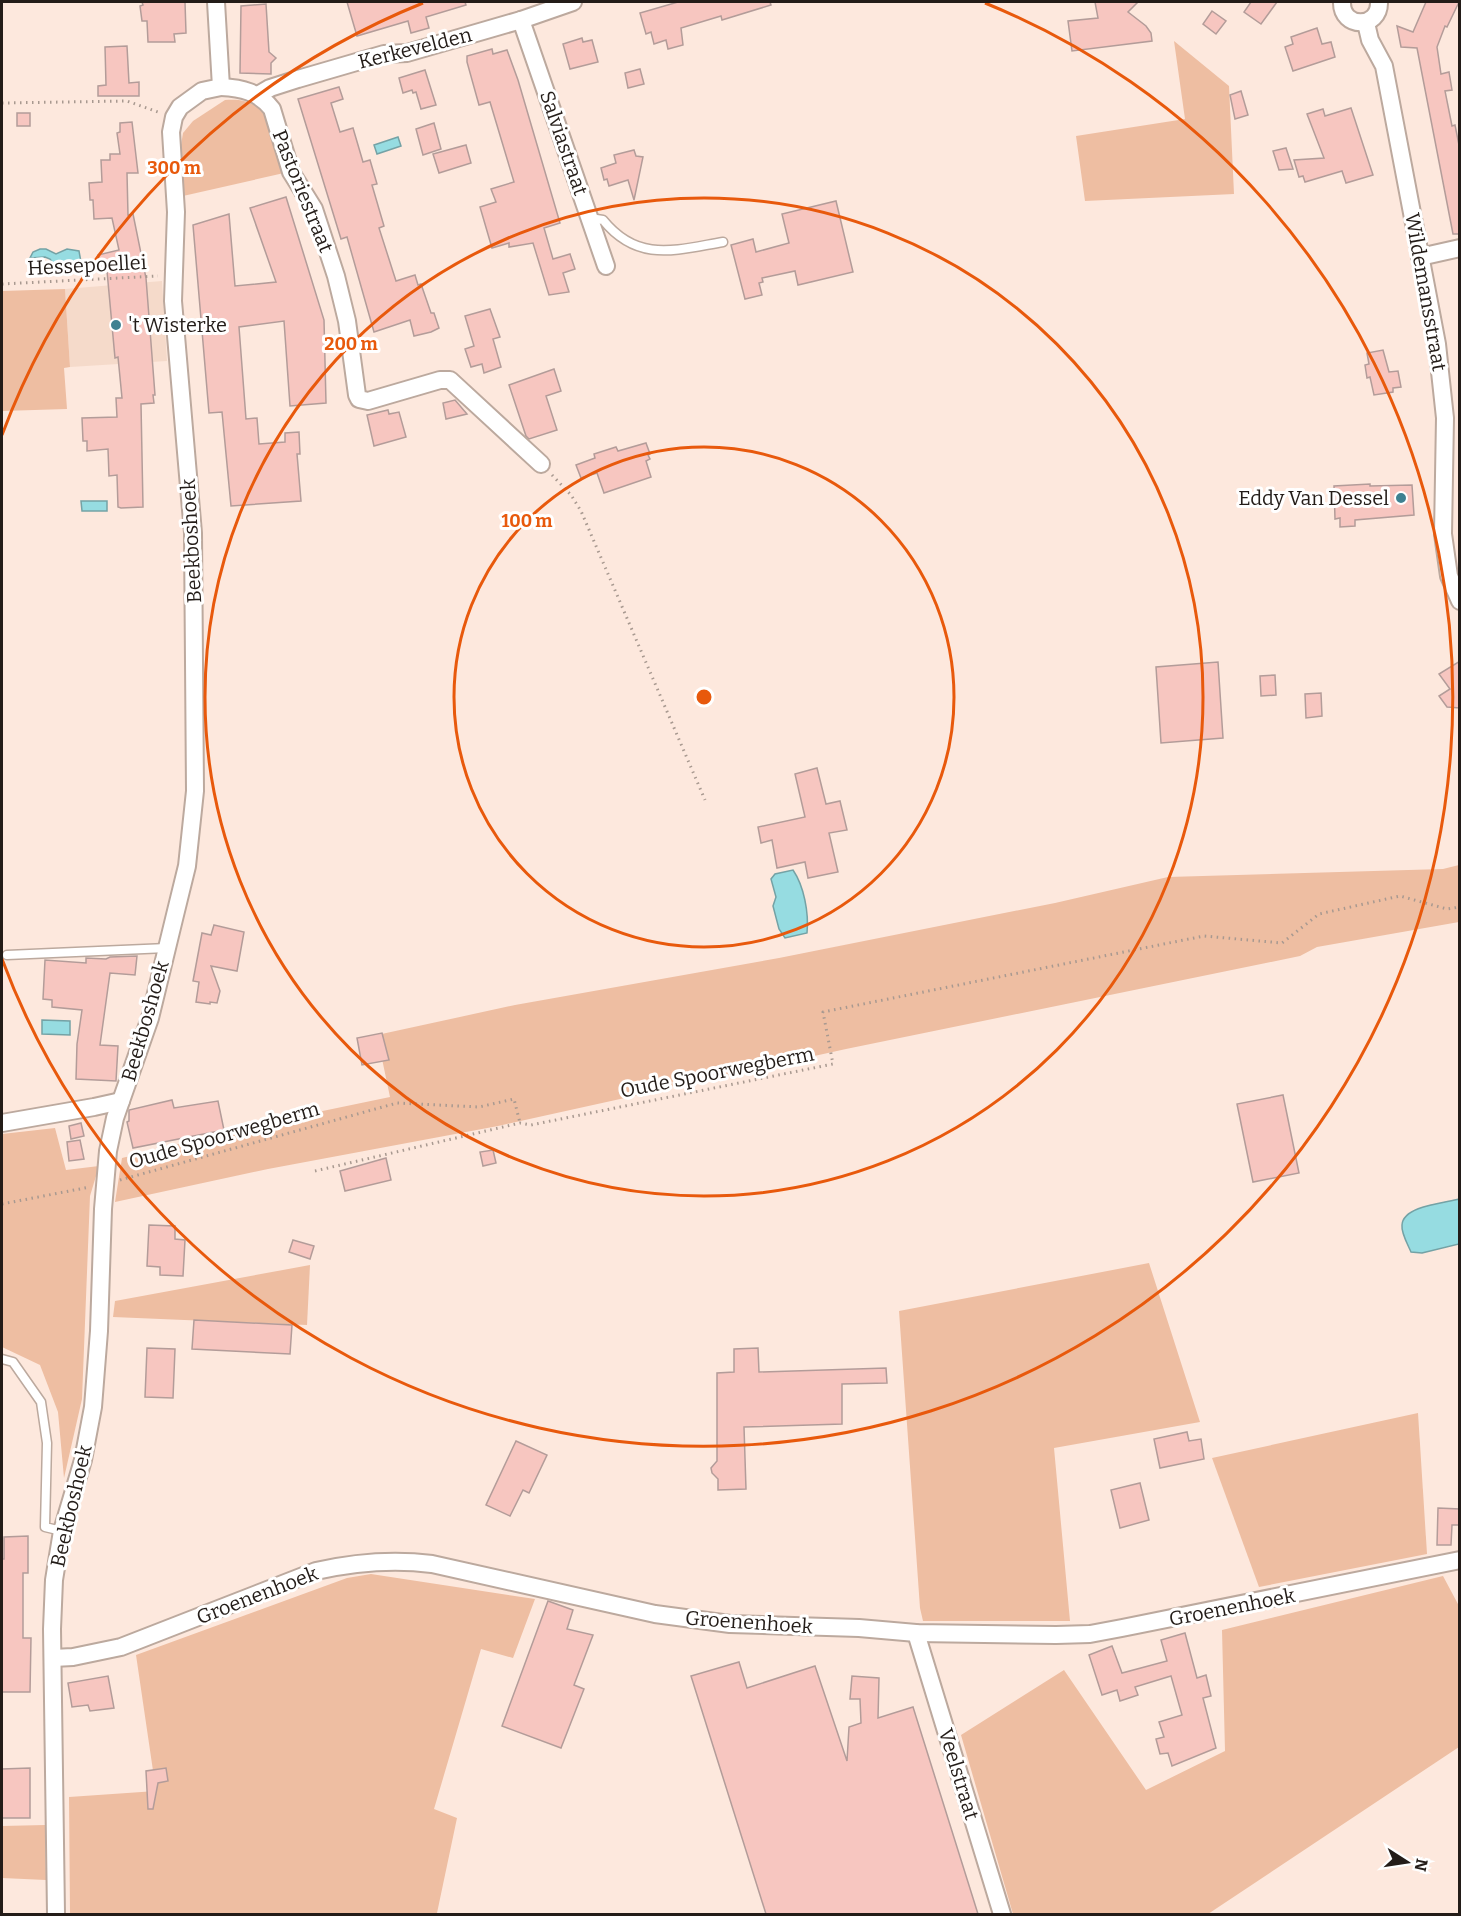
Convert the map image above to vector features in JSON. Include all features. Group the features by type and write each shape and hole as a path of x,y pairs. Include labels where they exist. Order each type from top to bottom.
{"street":[{"path":"216,2 221,87"},
{"name":"Kerkevelden","path":"258,95 298,78 384,54 407,53 521,20 573,2"},
{"path":"1342,2 1345,16 1358,23 1372,19 1377,13 1379,2"},
{"name":"Salviastraat","path":"521,20 606,266"},
{"name":"Wildemansstraat","path":"1366,22 1370,40 1384,66 1437,345 1445,418 1443,534 1449,576 1460,601"},
{"path":"174,117 180,107 202,91 221,87 258,95"},
{"name":"Pastoriestraat","path":"258,95 266,100 272,109 291,172 314,209 336,276 347,321 359,399 368,401 440,380 450,380 541,464"},
{"name":"Beekboshoek","path":"56,1914 54,1580 62,1531 83,1460 93,1407 108,1151 121,1101 145,1033 186,866 193,819 196,759 193,534 173,301 176,212 170,146 174,117"},
{"path":"1420,257 1460,249"},
{"name":"Beekboshoek","path":"2,1123 121,1101"},
{"name":"Groenenhoek","path":"53,1658 73,1657 121,1647 316,1571 346,1564 378,1561 432,1564 686,1619 730,1624 859,1628 916,1633 1090,1634 1410,1572 1460,1560"},
{"name":"Veelstraat","path":"916,1633 1002,1914"}],"lane":[{"path":"589,218 603,220 619,237 642,249 665,251 723,242"},
{"path":"7,955 166,948"},
{"path":"2,1359 13,1362 41,1402 47,1443 45,1527 62,1531"}],"path":[{"path":"2,103 127,101 174,117"},
{"name":"Hessepoellei","path":"2,284 173,275"},
{"path":"541,464 571,495 582,511 705,800"},
{"name":"Oude Spoorwegberm","path":"2,1204 105,1184 397,1103 479,1107 514,1100 520,1123 531,1125 833,1064 823,1012 1204,936 1282,943 1319,914 1400,896 1448,909 1460,907"},
{"path":"315,1171 520,1123"}],"shaded area":[{"path":"1174,41 1229,86 1234,194 1085,201 1076,136 1185,119"},
{"path":"225,100 247,102 265,115 284,173 183,196 181,145 183,133 193,121"},
{"name":"'t Wisterke","path":"162,281 167,361 70,367 65,289"},
{"path":"65,289 70,367 64,368 67,409 2,411 2,291"},
{"path":"1459,865 1459,922 1317,947 1300,956 846,1049 498,1126 268,1169 115,1202 122,1158 260,1124 390,1097 377,1035 515,1005 779,958 1055,903 1168,877 1443,869"},
{"path":"55,1128 66,1170 99,1166 90,1196 82,1399 64,1478 58,1412 40,1365 2,1347 2,1134"},
{"path":"1149,1263 1200,1422 1054,1448 1070,1621 923,1621 920,1608 899,1311"},
{"path":"310,1265 307,1325 113,1317 115,1301"},
{"path":"1418,1413 1427,1554 1259,1587 1212,1458"},
{"path":"371,1574 535,1599 513,1658 481,1649 434,1809 457,1818 437,1913 445,1914 70,1914 69,1797 156,1791 136,1655 347,1578"},
{"path":"1443,1576 1459,1606 1459,1747 1208,1914 1013,1914 961,1735 1064,1670 1146,1790 1225,1751 1222,1630"},
{"path":"45,1825 46,1880 2,1878 2,1826"}],"water":[{"path":"398,137 401,146 377,154 374,145"},
{"path":"40,249 56,254 67,249 79,251 81,262 62,267 45,257 30,258 33,252"},
{"path":"81,501 107,501 107,511 82,511"},
{"path":"793,870 805,900 807,933 785,938 779,929 773,906 776,897 771,879 775,874"},
{"path":"42,1020 70,1021 70,1035 42,1034"},
{"path":"1459,1199 1459,1244 1422,1253 1411,1252 1402,1225 1409,1213"}],"building":[{"path":"142,2 185,2 186,33 174,34 175,42 148,42 147,21 142,21 140,6 143,5"},
{"path":"347,2 465,2 466,5 426,17 429,28 411,33 408,21 357,36"},
{"path":"678,2 770,2 771,5 722,20 721,16 681,28 683,45 668,49 666,40 654,44 651,32 646,34 640,13"},
{"path":"1095,2 1138,2 1128,12 1146,26 1151,33 1152,41 1072,51 1068,21 1098,18"},
{"path":"1251,2 1277,2 1261,24 1244,12"},
{"path":"1426,2 1459,2 1447,27 1445,26 1437,47 1441,74 1449,72 1452,90 1445,91 1452,126 1455,125 1460,150 1460,234 1453,234 1417,48 1401,47 1397,26 1413,32"},
{"path":"266,4 269,52 276,58 271,63 271,74 240,73 241,6"},
{"path":"1212,11 1226,21 1216,34 1203,24"},
{"path":"1317,28 1322,44 1331,42 1335,57 1293,71 1285,47 1293,44 1291,37"},
{"path":"582,38 583,42 592,40 598,62 570,69 563,44"},
{"path":"127,46 129,83 139,82 139,96 98,96 98,86 106,85 105,47"},
{"path":"492,49 493,54 507,50 518,80 560,223 544,228 553,259 570,254 575,269 563,273 569,292 549,295 533,243 509,247 509,243 492,248 480,207 496,202 491,189 514,182 490,102 479,105 467,56"},
{"path":"640,69 644,84 628,88 625,73"},
{"path":"425,70 436,105 421,109 416,92 413,93 412,90 403,93 399,78"},
{"path":"339,87 343,99 331,103 340,132 353,128 363,162 370,160 377,184 372,185 384,226 379,228 396,281 415,275 439,328 431,332 414,336 410,320 374,332 347,237 341,239 298,99"},
{"path":"1241,91 1248,115 1235,119 1230,95"},
{"path":"1351,108 1373,175 1346,183 1342,171 1305,182 1303,176 1299,177 1294,160 1324,158 1307,114 1323,109 1325,116"},
{"path":"17,113 30,113 30,126 17,126"},
{"path":"132,122 138,173 127,173 128,215 133,214 146,278 155,395 153,395 154,403 141,404 143,507 121,508 118,507 117,475 109,476 108,449 87,451 87,441 83,441 82,418 117,417 116,398 122,398 118,357 115,358 107,271 102,272 98,255 119,250 112,218 94,219 89,183 102,182 101,160 110,160 110,154 120,154 117,133 120,132 120,123"},
{"path":"434,123 441,149 423,155 416,129"},
{"path":"466,145 471,163 439,173 433,154"},
{"path":"1286,148 1293,169 1279,170 1273,151"},
{"path":"634,150 636,156 643,157 634,200 628,180 609,186 607,179 604,180 601,168 616,163 614,155"},
{"path":"286,197 324,320 326,403 290,406 284,321 239,327 246,419 257,418 259,444 285,442 285,433 299,432 300,454 297,454 301,501 231,506 222,412 209,413 193,225 229,214 235,286 276,282 250,208"},
{"path":"836,201 853,272 798,285 795,271 762,278 763,282 759,283 762,295 745,299 731,245 753,239 756,252 789,243 782,214"},
{"path":"490,309 500,337 493,339 501,367 484,373 482,364 471,367 465,349 474,346 465,316"},
{"path":"1383,350 1389,372 1398,371 1401,387 1393,388 1393,392 1374,395 1370,377 1367,378 1365,365 1369,364 1367,353"},
{"path":"554,369 561,391 546,396 557,430 529,439 509,385"},
{"path":"455,400 467,414 446,419 443,403"},
{"path":"388,410 389,414 399,412 406,437 374,446 367,415"},
{"path":"646,443 650,459 646,461 651,477 604,493 597,473 581,478 576,465 595,458 594,454 616,447 618,451"},
{"path":"1370,484 1370,486 1412,485 1414,515 1355,520 1355,526 1340,527 1340,518 1335,519 1334,486"},
{"path":"1460,661 1460,708 1447,707 1439,696 1450,689 1439,674"},
{"path":"1218,662 1223,738 1161,743 1156,667"},
{"path":"1275,675 1276,695 1261,696 1260,676"},
{"path":"1321,693 1322,716 1306,718 1305,694"},
{"path":"817,768 826,804 840,801 847,830 829,833 838,872 808,878 805,862 777,868 772,840 761,843 758,827 805,817 795,774"},
{"path":"214,925 244,932 237,971 211,966 220,991 217,1003 210,1002 210,1004 196,1002 199,982 193,981 202,933 211,935"},
{"path":"137,956 135,975 110,973 100,1045 118,1046 116,1081 76,1079 77,1044 82,1010 52,1007 52,1000 43,999 45,960 86,963 86,958"},
{"path":"382,1033 389,1060 362,1065 357,1038"},
{"path":"1283,1095 1299,1173 1253,1182 1237,1104"},
{"path":"172,1100 174,1108 218,1101 224,1130 133,1148 127,1122 129,1121 129,1110"},
{"path":"81,1123 84,1136 71,1139 69,1126"},
{"path":"80,1140 84,1159 69,1161 67,1142"},
{"path":"493,1150 496,1163 483,1166 480,1152"},
{"path":"386,1158 391,1180 345,1191 340,1171"},
{"path":"149,1225 175,1226 175,1239 185,1240 183,1276 160,1275 160,1267 147,1266"},
{"path":"293,1240 314,1246 310,1259 289,1252"},
{"path":"194,1320 292,1325 290,1354 192,1349"},
{"path":"147,1348 175,1349 173,1398 145,1397"},
{"path":"758,1348 759,1372 886,1368 887,1383 842,1384 842,1424 744,1427 746,1489 718,1490 718,1479 712,1473 711,1468 717,1461 717,1373 734,1372 734,1349"},
{"path":"1187,1432 1189,1441 1201,1439 1204,1459 1160,1468 1154,1439"},
{"path":"516,1441 547,1455 529,1493 523,1490 510,1516 486,1505"},
{"path":"1140,1483 1149,1520 1120,1528 1111,1490"},
{"path":"1438,1508 1460,1509 1460,1525 1452,1525 1451,1545 1437,1545"},
{"path":"28,1536 28,1573 23,1573 23,1638 31,1638 30,1692 2,1692 4,1537"},
{"path":"548,1601 573,1610 567,1629 593,1635 574,1685 584,1689 561,1748 502,1726"},
{"path":"1185,1633 1197,1678 1206,1675 1211,1696 1203,1698 1216,1748 1172,1766 1168,1753 1160,1754 1156,1739 1164,1737 1159,1722 1182,1715 1171,1676 1135,1687 1138,1695 1120,1701 1117,1690 1102,1695 1089,1655 1112,1646 1122,1673 1167,1661 1161,1640"},
{"path":"739,1662 747,1688 815,1666 847,1761 849,1727 861,1723 860,1699 850,1699 852,1676 879,1678 878,1718 913,1707 978,1914 766,1914 691,1676"},
{"path":"108,1676 114,1708 90,1711 88,1705 72,1707 68,1683"},
{"path":"30,1768 30,1818 2,1818 2,1769"},
{"path":"166,1768 168,1781 158,1783 153,1809 148,1809 146,1771"}],"place":[{"name":"'t Wisterke","path":"116,325"},
{"name":"Eddy Van Dessel","path":"1401,498"}]}
